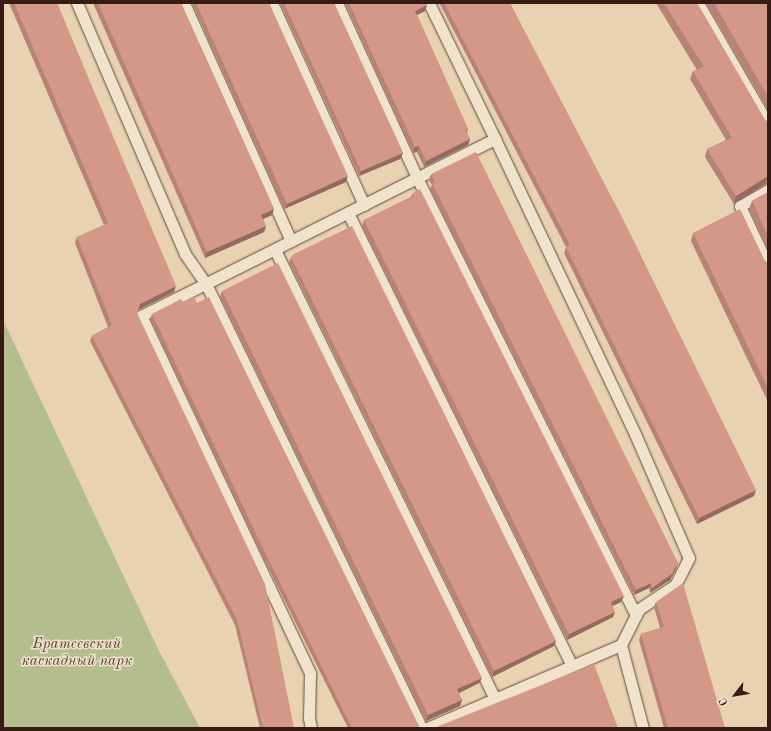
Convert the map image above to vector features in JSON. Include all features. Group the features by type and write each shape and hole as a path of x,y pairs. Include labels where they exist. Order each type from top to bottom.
{"lane":[{"path":"77,3 185,254 206,284 422,728"},
{"path":"184,3 291,241"},
{"path":"272,3 364,205"},
{"path":"337,3 417,178 636,615"},
{"path":"427,728 621,645 639,609 675,585 689,558 635,434 429,3"},
{"path":"698,3 768,124"},
{"path":"311,728 309,718 310,673 141,316 495,139"},
{"path":"768,190 740,206 768,266"},
{"path":"348,213 572,666"},
{"path":"275,250 495,699"},
{"path":"621,645 641,727"}],"green space":[{"name":"Братеевский каскадный парк","path":"3,320 159,651 200,728 3,728"}],"building":[{"path":"14,3 57,3 176,286 140,304 137,313 265,584 294,728 263,728 237,620 92,336 112,325 77,237 108,223"},
{"path":"98,3 181,3 274,209 261,215 266,226 207,252"},
{"path":"196,3 269,3 348,176 287,204"},
{"path":"284,3 334,3 403,153 361,171"},
{"path":"349,3 426,3 427,5 415,11 468,129 465,130 470,139 426,161 419,146 415,147"},
{"path":"444,3 510,3 623,219 756,490 699,518 566,247 570,245"},
{"path":"664,3 697,3 765,120 768,122 768,176 736,196 707,149 732,138 693,71 704,67"},
{"path":"714,3 768,3 768,97"},
{"path":"476,152 678,563 672,574 652,588 651,583 636,590 432,183 435,182 431,174"},
{"path":"420,189 624,596 611,602 615,612 569,634 364,220 415,196 413,193"},
{"path":"768,192 768,237 752,201"},
{"path":"740,209 765,261 768,263 768,388 693,233"},
{"path":"352,226 556,641 494,671 291,257 294,254"},
{"path":"278,263 482,678 457,689 462,700 428,715 222,291"},
{"path":"194,296 197,303 209,297 420,728 352,728 259,540 152,314 181,299 183,302"},
{"path":"683,583 725,728 668,728 641,634 664,627 656,602"},
{"path":"594,664 618,728 434,728"}]}
